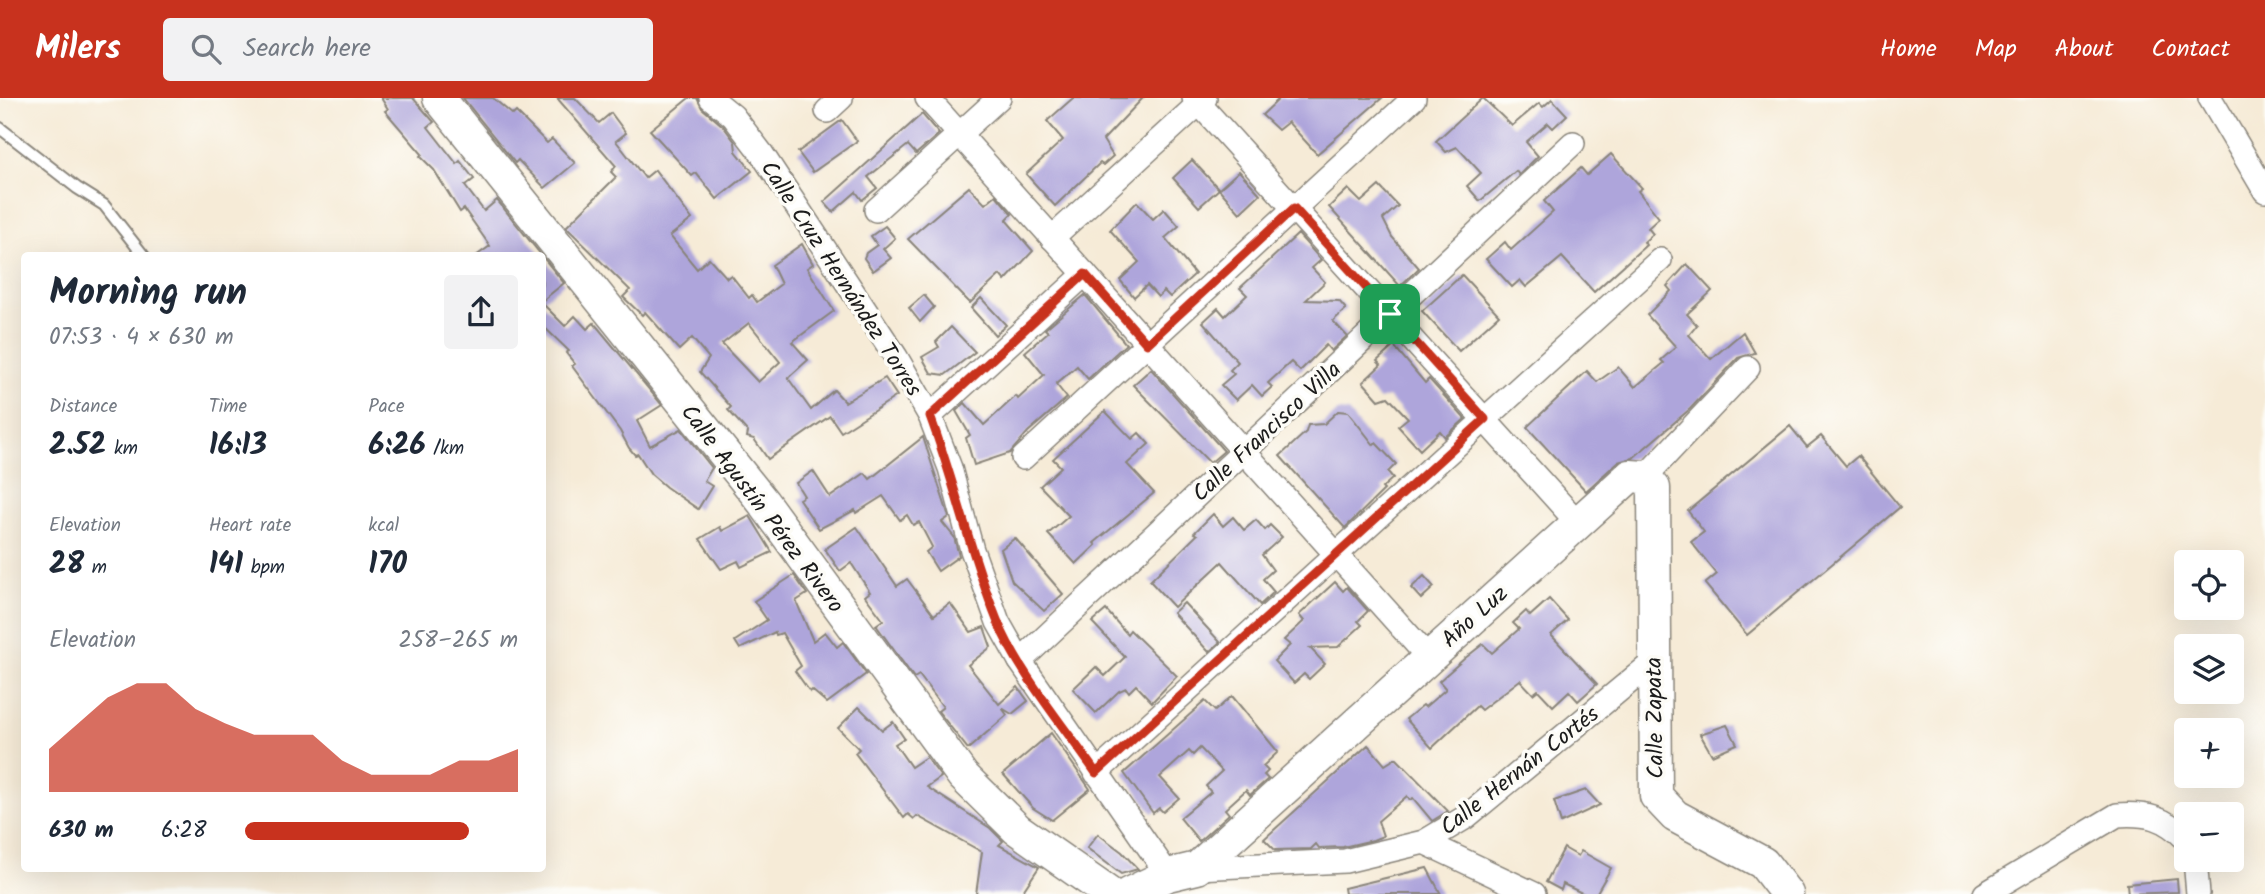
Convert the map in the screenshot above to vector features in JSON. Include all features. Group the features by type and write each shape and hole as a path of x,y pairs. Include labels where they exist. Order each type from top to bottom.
{"main road":[{"name":"Calle Agustín Pérez Rivero","path":"439,98 763,502 963,776 1017,829 1110,894"},
{"name":"Año Luz","path":"1182,872 1429,658 1630,475 1645,477"},
{"name":"Calle Zapata","path":"1645,477 1654,488 1653,663 1656,796 1675,816 1763,863 1787,894"},
{"name":"Calle Hernán Cortés","path":"1128,894 1182,872"}],"street":[{"name":"Calle Cruz Hernández Torres","path":"711,98 733,116 762,155 896,357 930,416 950,468 972,550 998,622 1020,661 1096,773 1182,872"},
{"path":"927,98 1429,658"},
{"path":"876,210 999,98"},
{"path":"1023,458 1413,98"},
{"path":"2210,98 2265,191"},
{"path":"1052,238 1199,100 1578,523"},
{"name":"Calle Francisco Villa","path":"1020,661 1573,143"},
{"path":"1096,773 1660,260"},
{"path":"930,416 1085,274"},
{"name":"Año Luz","path":"1645,477 1748,368"},
{"name":"Calle Hernán Cortés","path":"1182,872 1346,860 1424,842 1466,817 1653,663"},
{"path":"1985,894 2117,815 2134,814 2174,829"},
{"path":"1424,842 1534,894"},
{"path":"2196,872 2199,894"}],"lane":[{"path":"0,128 77,188 104,205 141,252"}],"building":[{"path":"381,98 413,98 434,122 428,127 457,164 460,161 474,179 465,186 484,211 497,200 539,252 482,252 490,246 464,209 460,212 434,170 385,111 388,109"},
{"path":"463,98 493,98 513,115 516,112 547,143 552,139 575,163 545,188 518,160 515,163"},
{"path":"557,98 575,98 599,123 611,113 626,133 616,141 645,178 655,170 692,219 670,236 697,269 709,258 727,278 731,275 749,298 752,295 757,302 781,284 772,265 802,244 813,264 807,268 834,311 792,342 808,360 788,378 811,410 834,390 845,402 885,378 897,396 841,432 830,416 768,459 754,439 747,437 748,432 728,410 731,407 700,372 709,358 692,338 679,350 645,312 642,315 623,297 630,290 566,227 616,177 611,172 616,166","holes":["749,323 780,362 758,382 722,344"]},
{"path":"689,98 697,98 702,108 723,126 735,142 736,151 752,171 717,199 696,173 692,176 650,130"},
{"path":"1073,98 1143,98 1103,140 1113,156 1103,165 1100,163 1055,206 1026,174 1063,140 1047,121"},
{"path":"1280,98 1382,98 1317,154 1288,122 1278,130 1262,115"},
{"path":"1483,98 1512,126 1539,103 1543,107 1552,99 1567,115 1553,128 1548,123 1526,142 1538,156 1519,175 1516,171 1480,201 1467,186 1481,173 1457,147 1446,152 1436,141"},
{"path":"922,114 939,134 916,154 908,145 868,177 877,188 862,200 856,192 833,212 824,202"},
{"path":"842,120 857,141 813,172 798,152"},
{"path":"1611,154 1642,188 1638,191 1659,218 1648,228 1653,234 1644,242 1646,245 1594,292 1562,257 1526,287 1520,280 1512,287 1486,259 1505,242 1511,250 1553,212 1544,201 1581,168 1587,175"},
{"path":"1192,160 1219,189 1199,207 1173,178"},
{"path":"1239,171 1260,194 1240,213 1219,189"},
{"path":"1379,186 1398,206 1383,219 1392,237 1419,268 1400,286 1329,207 1348,189 1361,202"},
{"path":"969,187 985,204 996,195 1012,214 1006,220 1033,251 1005,281 1000,275 970,303 908,239"},
{"path":"1137,202 1153,219 1164,209 1179,226 1165,238 1195,274 1170,297 1164,291 1158,297 1147,285 1134,297 1120,280 1139,262 1110,230"},
{"path":"885,226 895,238 883,249 891,258 873,271 864,258 866,253 877,245 871,236"},
{"path":"1298,234 1321,260 1312,268 1325,282 1306,300 1339,301 1346,309 1333,321 1347,336 1331,351 1326,345 1300,371 1291,362 1268,383 1272,387 1262,396 1252,385 1236,400 1221,385 1234,374 1230,370 1238,362 1203,322 1218,308 1225,316 1247,295 1240,288"},
{"path":"546,261 564,283 546,298"},
{"path":"1687,264 1712,291 1687,314 1697,325 1689,335 1711,359 1743,332 1755,353 1738,358 1690,409 1633,458 1618,462 1586,491 1527,427 1587,371 1597,382 1618,367 1635,387 1664,363 1661,360 1676,347 1647,315 1671,291 1667,286"},
{"path":"1462,275 1499,315 1459,351 1422,311"},
{"path":"924,295 934,307 920,322 909,308"},
{"path":"1085,295 1126,344 1088,379 1077,366 1056,384 1067,398 1028,432 1010,453 974,465 966,438 970,435 956,411 965,403 984,425 1016,396 1018,399 1044,375 1025,352 1048,332 1045,329"},
{"path":"981,298 1006,325 995,335 971,308"},
{"path":"546,307 565,326 575,316 587,329 594,323 662,405 637,421 650,446 681,429 712,468 704,481 712,486 698,509 651,474 638,454 635,455 629,448 620,431 572,366 575,364 566,353 569,351 546,329"},
{"path":"951,327 975,352 945,375 931,373 922,357 939,347 936,342"},
{"path":"1394,346 1425,383 1429,379 1465,419 1445,437 1440,431 1420,450 1398,426 1408,418 1388,397 1379,400 1363,382 1381,365 1377,361"},
{"path":"1151,369 1224,451 1210,463 1133,385"},
{"path":"1105,411 1132,439 1139,433 1149,444 1127,464 1154,493 1094,543 1096,545 1076,564 1048,534 1069,516 1040,486 1061,467 1053,459"},
{"path":"1338,411 1348,412 1374,445 1376,443 1396,464 1388,472 1393,478 1382,488 1384,490 1345,528 1280,456 1306,432 1308,425 1324,424"},
{"path":"1790,426 1807,447 1821,436 1846,466 1858,456 1900,507 1747,635 1705,584 1717,574 1691,542 1704,532 1688,511"},
{"path":"923,437 949,517 942,522 954,537 959,556 938,571 926,552 932,547 919,522 913,525 907,515 900,520 883,496 856,513 855,510 819,529 799,499 804,496 796,483 813,471 830,497 865,473 870,479"},
{"path":"1213,514 1223,526 1233,517 1244,530 1256,520 1265,530 1270,525 1282,537 1262,555 1273,570 1263,579 1274,592 1260,605 1222,562 1174,607 1150,581 1197,535 1194,533"},
{"path":"750,516 772,552 741,567 738,561 721,569 700,539 720,527 722,531"},
{"path":"857,527 897,586 907,579 934,615 950,603 971,632 984,627 991,647 968,665 999,704 1018,687 1028,701 1012,714 1002,708 1007,715 968,749 938,711 943,707 919,675 914,678 876,625 883,620 865,596 870,592 851,563 840,571 825,549"},
{"path":"1015,538 1063,594 1044,611 1012,581 1001,549"},
{"path":"794,575 807,594 796,601 813,641 825,632 837,647 843,642 866,674 827,703 812,690 810,692 795,671 801,666 782,633 776,635 775,632 740,649 735,641 767,620 754,601"},
{"path":"1424,576 1434,587 1421,599 1411,588"},
{"path":"1335,582 1343,591 1347,587 1368,611 1358,621 1362,625 1338,647 1310,648 1325,664 1309,679 1304,674 1294,683 1274,661 1290,645 1284,640 1304,621 1299,615"},
{"path":"1549,599 1568,620 1551,635 1597,684 1578,701 1569,691 1553,706 1538,690 1533,694 1520,680 1481,710 1477,706 1432,748 1406,719 1446,689 1439,681 1464,659 1483,644 1492,653 1519,629 1513,623 1526,611 1530,616"},
{"path":"1184,603 1220,642 1209,652 1173,613"},
{"path":"1106,610 1127,634 1130,630 1177,676 1152,702 1136,685 1129,692 1126,688 1119,691 1096,713 1073,689 1096,667 1105,676 1125,657 1092,622"},
{"path":"1232,696 1278,752 1263,766 1268,771 1264,775 1268,779 1250,795 1246,790 1225,809 1229,814 1199,841 1180,818 1211,792 1206,786 1222,771 1200,748 1193,755 1189,751 1160,777 1179,798 1163,812 1159,808 1153,813 1124,773 1205,701 1215,711"},
{"path":"859,707 882,730 893,722 904,738 895,744 911,767 926,757 941,777 927,787 990,828 1003,841 999,845 1039,867 1021,894 976,894 982,852 917,816 914,819 908,814 904,818 855,753 859,749 838,728"},
{"path":"1727,725 1737,744 1712,755 1700,734"},
{"path":"1051,733 1090,789 1052,820 1033,808 1003,774"},
{"path":"1368,745 1385,765 1396,758 1448,811 1432,821 1413,798 1410,800 1407,796 1378,821 1383,836 1343,847 1319,848 1316,844 1311,849 1275,850 1264,839"},
{"path":"1586,790 1600,805 1561,823 1554,801"},
{"path":"1098,834 1122,852 1138,869 1121,874 1087,848"},
{"path":"1564,848 1578,856 1581,851 1611,868 1596,894 1584,894 1563,884 1561,890 1546,882"},
{"path":"1427,868 1441,894 1345,894 1344,888"},
{"path":"2177,879 2178,892 2128,894 2127,884"}],"route":[{"path":"1294,208 1390,314 1485,419 1096,773 1020,661 998,622 972,550 950,468 930,416 1085,274 1147,344 1294,208"}]}
